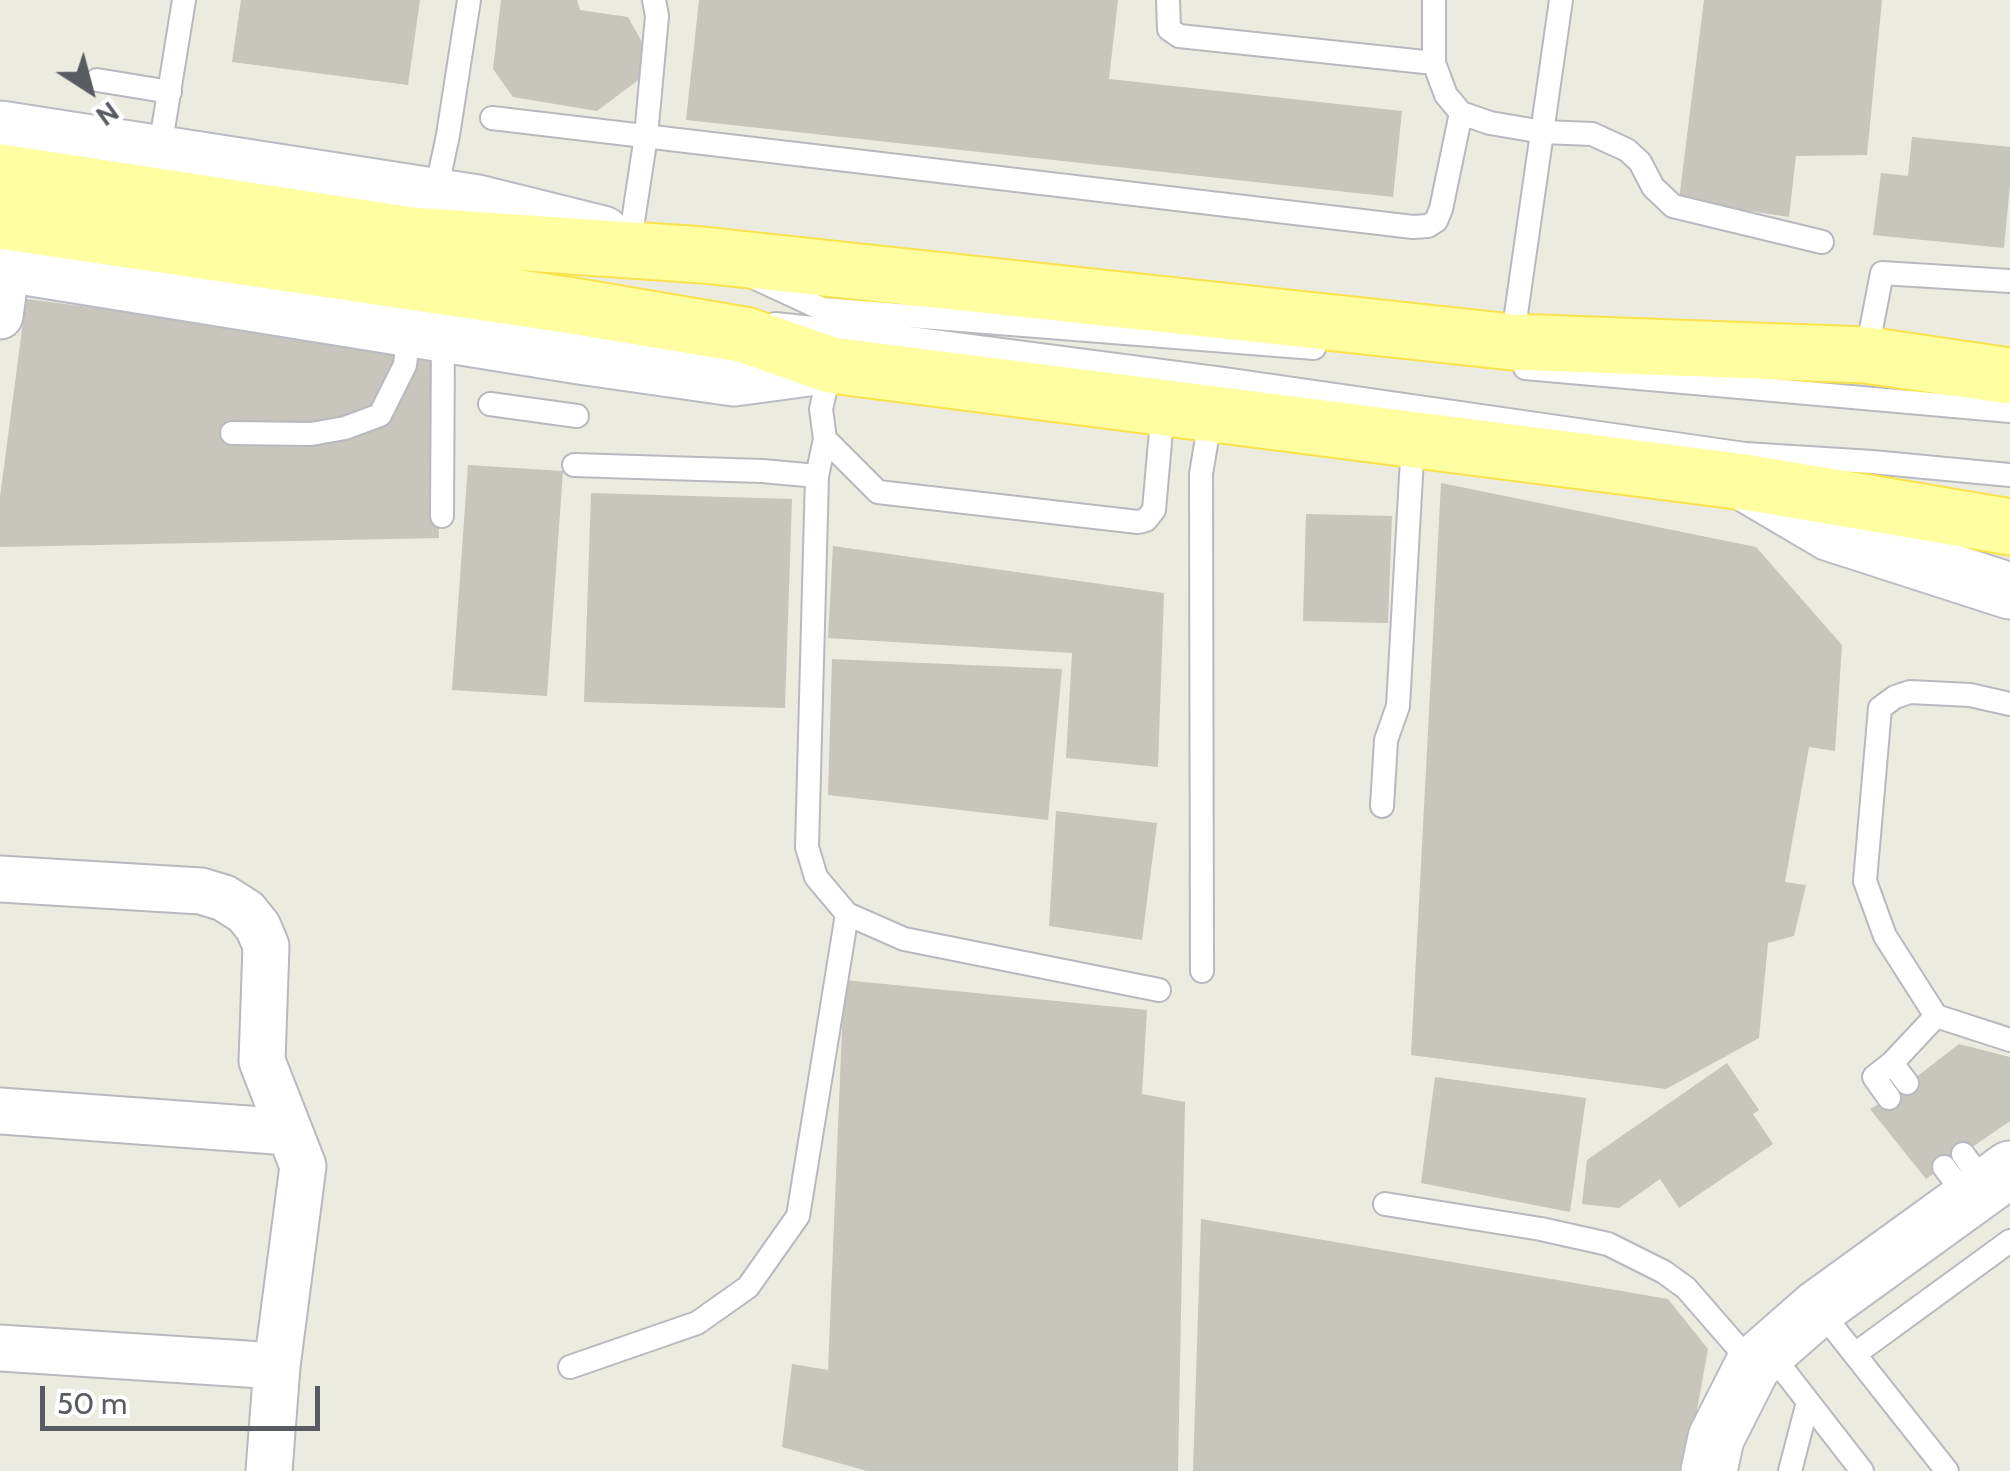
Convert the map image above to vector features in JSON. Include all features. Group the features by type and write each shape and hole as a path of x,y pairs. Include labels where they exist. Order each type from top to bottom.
{"main road":[{"path":"0,172 421,275 745,335 831,365 1745,482 2010,527"},
{"path":"2,266 421,275 670,249 1505,354 1866,356 2010,376"}],"street":[{"path":"0,129 160,154 421,275 734,378 831,365"},
{"path":"1745,482 1830,532 2010,591"},
{"path":"0,879 201,892 224,898 246,912 258,928 266,946 262,1061 303,1166 277,1366 269,1471"},
{"path":"0,1111 289,1132"},
{"path":"1709,1471 1716,1438 1761,1358 1974,1175"},
{"path":"0,1348 277,1366"}],"lane":[{"path":"160,154 184,0"},
{"path":"232,432 310,434 345,428 380,415 406,366 469,0"},
{"path":"654,0 657,16 646,136 670,249 822,309 1339,350"},
{"path":"1168,0 1170,29 1180,36 1434,63"},
{"path":"1434,0 1434,63 1446,95 1461,114 1543,132 1592,134 1627,150 1640,162 1653,187 1673,206 1822,242"},
{"path":"1562,0 1505,354 2010,411"},
{"path":"97,80 170,92"},
{"path":"492,118 1413,227 1436,221 1461,114"},
{"path":"1866,356 1880,275 1885,272 2010,281"},
{"path":"421,275 442,516"},
{"path":"572,306 635,308 918,340 1223,379 1745,454 2010,475"},
{"path":"831,365 821,409 826,439 817,476 808,847 816,877 847,914 904,939 1160,990"},
{"path":"490,404 576,416"},
{"path":"826,439 878,492 1138,522 1146,520 1154,510 1187,411"},
{"path":"1187,411 1200,474 1202,971"},
{"path":"1382,806 1386,740 1398,706 1413,441"},
{"path":"574,465 762,470 817,476"},
{"path":"2010,704 1970,696 1910,692 1880,708 1866,881 1886,936 1936,1016 2010,1040"},
{"path":"570,1368 697,1323 748,1287 798,1216 847,914"},
{"path":"1898,1091 1883,1070 1936,1016"},
{"path":"1386,1204 1608,1244 1664,1272 1808,1402 1862,1471"},
{"path":"1855,1354 2010,1241"},
{"path":"1818,1308 1948,1471"},
{"path":"1790,1471 1808,1402"}],"building":[{"path":"241,0 420,0 408,85 232,62"},
{"path":"501,0 577,0 580,10 628,17 647,51 641,78 597,111 513,97 493,69"},
{"path":"699,0 1118,0 1109,79 1402,111 1393,197 686,120"},
{"path":"1704,0 1882,0 1867,155 1796,156 1789,217 1679,200"},
{"path":"1912,137 2010,147 2004,248 1873,235 1881,173 1908,176"},
{"path":"26,299 386,345 432,362 439,538 0,547 0,497"},
{"path":"468,465 563,471 547,696 452,690"},
{"path":"1441,483 1756,547 1842,645 1835,751 1809,747 1785,882 1806,885 1794,936 1768,943 1759,1038 1666,1089 1411,1055"},
{"path":"591,493 792,499 785,708 584,702"},
{"path":"1306,514 1392,516 1388,623 1303,621"},
{"path":"833,546 1164,593 1158,767 1066,758 1072,653 828,638"},
{"path":"832,659 1062,669 1048,820 828,795"},
{"path":"1056,811 1157,823 1142,940 1049,926"},
{"path":"844,980 1147,1010 1142,1094 1185,1102 1178,1471 867,1471 782,1447 792,1364 828,1370"},
{"path":"1959,1044 2010,1057 2010,1121 1926,1179 1870,1109"},
{"path":"1727,1063 1759,1110 1753,1114 1773,1144 1679,1208 1660,1179 1619,1208 1582,1204 1587,1160"},
{"path":"1435,1077 1586,1098 1570,1212 1421,1183"},
{"path":"1201,1219 1668,1299 1708,1349 1686,1471 1193,1471"}]}
